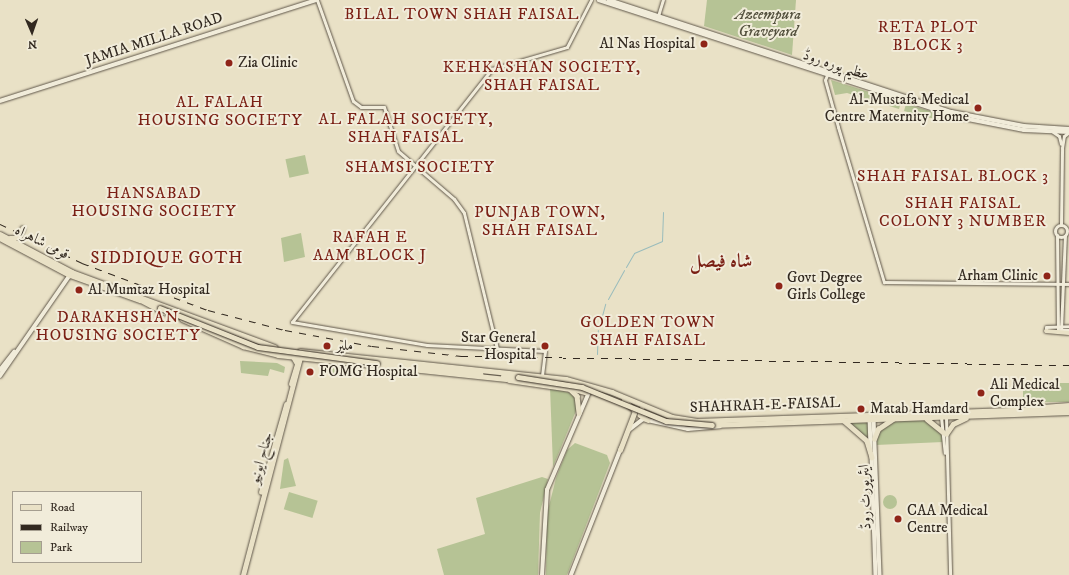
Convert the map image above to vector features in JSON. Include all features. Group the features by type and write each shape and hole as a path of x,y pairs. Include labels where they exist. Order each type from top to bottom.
{"highway":[{"path":"2,236 18,238 23,230 20,240 27,248"},
{"name":"قومی شاہراہ","path":"2,236 72,272 185,313 248,340 294,350 377,361"},
{"name":"قومی شاہراہ","path":"2,236 69,275 140,300 258,347 377,361"},
{"path":"140,300 244,346 293,357 506,379 587,390 586,385 566,379"},
{"path":"244,346 243,342 248,340"},
{"path":"294,350 301,358"},
{"path":"315,359 316,352"},
{"name":"جناح ایونیو","path":"242,575 297,364 293,357"},
{"name":"جناح ایونیو","path":"285,411 301,358"},
{"name":"SHAHRAH-E-FAISAL","path":"377,361 518,377 582,387 666,421 727,425 841,419 903,417 924,418 945,416"},
{"name":"SHAHRAH-E-FAISAL","path":"377,361 566,379 599,388 672,417 711,422 945,416"},
{"path":"500,376 506,379"},
{"path":"560,387 577,396 578,413"},
{"path":"599,388 643,409 672,417"},
{"path":"620,450 635,411 624,401"},
{"path":"1025,410 1069,405"},
{"path":"945,416 1069,408"},
{"path":"643,409 640,415 648,420"},
{"path":"945,416 1069,412"},
{"path":"924,418 937,424 945,433 953,424 970,416"},
{"path":"874,439 888,420 903,417"},
{"path":"841,419 867,441 872,457"}],"main road":[{"name":"JAMIA MILLA ROAD","path":"0,101 317,0"},
{"name":"عظیم پورہ روڈ","path":"599,0 926,106 984,122 1053,132 1069,132"},
{"name":"عظیم پورہ روڈ","path":"609,0 926,106 1011,124 1069,128"},
{"path":"0,370 69,275"},
{"path":"0,376 69,275"},
{"path":"1045,331 1069,331"},
{"path":"542,575 547,490 578,413 590,389 599,388"},
{"name":"ایئرپورٹ روڈ","path":"872,418 880,575"},
{"name":"ایئرپورٹ روڈ","path":"872,418 876,575"},
{"path":"571,575 620,450 631,427 648,420 688,429 727,425"}],"street":[{"path":"317,0 353,101 361,107 384,107 398,151 454,199 464,213 497,348"},
{"path":"542,376 545,351 376,339 292,322 492,69 567,47 591,0"},
{"path":"658,16 663,0"},
{"path":"827,75 836,120 884,282 1069,284"},
{"path":"1053,132 1059,136 1062,148"},
{"path":"1061,224 1062,148 1064,136 1069,132"},
{"path":"1060,284 1065,236 1068,229 1061,224"},
{"path":"1060,328 1060,284 1056,228 1061,224"},
{"path":"1057,235 1065,236"},
{"path":"1045,331 1069,326"},
{"path":"1060,328 1069,331"},
{"path":"945,416 950,575"}],"green space":[{"name":"Azeempura Graveyard","path":"707,0 796,0 792,55 704,26"},
{"path":"831,80 901,102 899,109 847,93 835,95"},
{"path":"906,104 947,116 946,122 904,111"},
{"path":"305,155 309,174 289,178 285,159"},
{"path":"301,233 305,257 284,262 281,238"},
{"path":"240,361 277,363 285,367 284,373 270,369 268,376 241,373"},
{"path":"320,365 341,367 340,374 319,372"},
{"path":"1023,383 1069,383 1069,402 1023,402"},
{"path":"550,387 574,394 578,406 553,467"},
{"path":"923,419 941,431 943,442 876,445 879,431 888,422"},
{"path":"869,421 870,443 850,422"},
{"path":"575,443 607,455 610,463 567,575 546,575 547,514 556,478 567,450"},
{"path":"288,458 296,486 280,489 284,460"},
{"path":"542,477 548,479 540,513 538,575 444,575 437,549 485,534 476,498"},
{"path":"289,492 318,501 312,518 284,509"},
{"path":"890,495 895,497 897,502 895,507 890,509 885,507 883,502 885,497"}],"waterway":[{"path":"626,267 634,253 662,241 663,212"},
{"path":"608,299 624,270"},
{"path":"599,327 605,304"},
{"path":"597,354 598,330"}],"railway":[{"path":"0,224 82,263 208,310 285,330 372,346 461,356 1069,365"}],"place":[{"name":"Al Nas Hospital","path":"704,44"},
{"name":"Zia Clinic","path":"229,63"},
{"name":"Al-Mustafa Medical Centre Maternity Home","path":"978,108"},
{"name":"Arham Clinic","path":"1047,276"},
{"name":"Govt Degree Girls College","path":"779,286"},
{"name":"Al Mumtaz Hospital","path":"79,290"},
{"name":"ملیر","path":"327,346"},
{"name":"Star General Hospital","path":"545,346"},
{"name":"FOMG Hospital","path":"310,372"},
{"name":"Ali Medical Complex","path":"981,393"},
{"name":"Matab Hamdard","path":"861,409"},
{"name":"CAA Medical Centre","path":"898,519"}],"district":[{"name":"BILAL TOWN SHAH FAISAL","path":"462,14"},
{"name":"RETA PLOT BLOCK 3","path":"928,36"},
{"name":"KEHKASHAN SOCIETY, SHAH FAISAL","path":"542,76"},
{"name":"AL FALAH HOUSING SOCIETY","path":"220,111"},
{"name":"AL FALAH SOCIETY, SHAH FAISAL","path":"406,128"},
{"name":"SHAMSI SOCIETY","path":"420,167"},
{"name":"SHAH FAISAL BLOCK 3","path":"953,176"},
{"name":"HANSABAD HOUSING SOCIETY","path":"154,202"},
{"name":"SHAH FAISAL COLONY 3 NUMBER","path":"963,212"},
{"name":"PUNJAB TOWN, SHAH FAISAL","path":"540,221"},
{"name":"RAFAH E AAM BLOCK J","path":"370,246"},
{"name":"SIDDIQUE GOTH","path":"167,259"},
{"name":"شاہ فیصل","path":"721,262"},
{"name":"DARAKHSHAN HOUSING SOCIETY","path":"118,326"},
{"name":"GOLDEN TOWN SHAH FAISAL","path":"648,331"}]}
